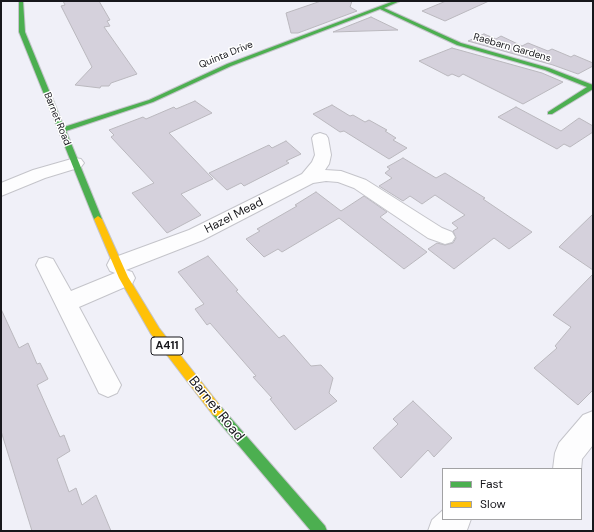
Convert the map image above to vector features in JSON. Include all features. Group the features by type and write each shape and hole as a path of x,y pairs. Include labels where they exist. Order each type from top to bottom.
{"street":[{"name":"Barnet Road","path":"21,1 22,32 120,271 155,331 229,426 320,531"},
{"name":"Quinta Drive","path":"62,130 151,101 229,65 398,1"},
{"name":"Raebarn Gardens","path":"381,8 459,44 547,69 592,87 550,113"},
{"name":"Hazel Mead","path":"120,271 196,235 308,178 320,164 323,155 320,138"},
{"path":"1,190 39,174 75,163"},
{"path":"308,178 326,175 341,177 360,184 435,233 445,237"},
{"path":"46,265 108,385"},
{"path":"66,303 120,271"},
{"path":"567,468 569,453 593,424"},
{"path":"443,531 455,520"}],"building":[{"path":"63,1 99,1 110,20 107,21 110,26 104,27 137,74 111,83 109,86 101,86 100,88 75,85 92,67 61,6 65,5"},
{"path":"321,1 352,1 350,7 357,11 298,33 291,33 286,13"},
{"path":"446,1 489,1 445,21 422,11"},
{"path":"371,17 398,30 333,32"},
{"path":"484,34 496,39 501,36 522,46 528,43 548,51 552,49 571,57 574,55 593,63 593,66 578,74 553,65 468,41"},
{"path":"452,48 542,73 563,82 523,104 463,74 459,77 452,74 448,76 419,61"},
{"path":"195,101 212,113 169,133 213,179 181,194 201,215 167,233 132,193 154,183 111,137 114,135 109,130 143,117 146,119 174,107 176,109"},
{"path":"332,105 350,116 353,115 365,122 369,120 387,130 385,131 396,138 393,140 407,148 389,159 344,131 340,132 313,114"},
{"path":"516,107 561,131 579,118 593,126 593,132 570,147 564,144 557,149 498,117"},
{"path":"286,141 301,154 286,161 289,163 244,186 241,183 227,190 209,173 269,145 272,148"},
{"path":"403,158 436,178 445,173 485,198 483,199 532,232 509,249 494,238 454,269 428,249 437,243 445,245 453,243 456,238 453,231 458,228 452,223 465,215 435,195 422,204 410,196 403,201 379,186 392,178 385,173 390,169 387,167"},
{"path":"316,192 341,211 364,196 387,212 380,217 427,252 404,269 339,218 282,252 278,249 264,257 246,239 260,231 257,229 297,206 295,205"},
{"path":"593,214 593,270 559,247"},
{"path":"208,256 238,290 236,291 279,338 284,335 311,366 321,365 333,378 329,393 337,401 295,430 270,399 272,398 253,377 256,376 210,323 207,325 195,309 204,304 178,272"},
{"path":"593,274 593,390 578,405 534,368 557,348 555,346 571,327 553,315"},
{"path":"1,309 19,348 28,343 37,364 40,363 48,379 37,385 60,437 64,435 70,451 57,459 69,492 76,488 82,505 96,495 111,531 32,531 1,431"},
{"path":"413,401 452,438 434,457 428,450 401,478 373,448 398,424 393,419"}],"traffic: fast":[{"path":"21,1 22,32 98,219"},
{"path":"62,130 151,101 229,65 398,1"},
{"path":"381,8 459,44 547,69 592,87 550,113"},
{"path":"217,411 320,531"}],"traffic: slow":[{"path":"98,219 124,278 155,331 217,411"}]}
